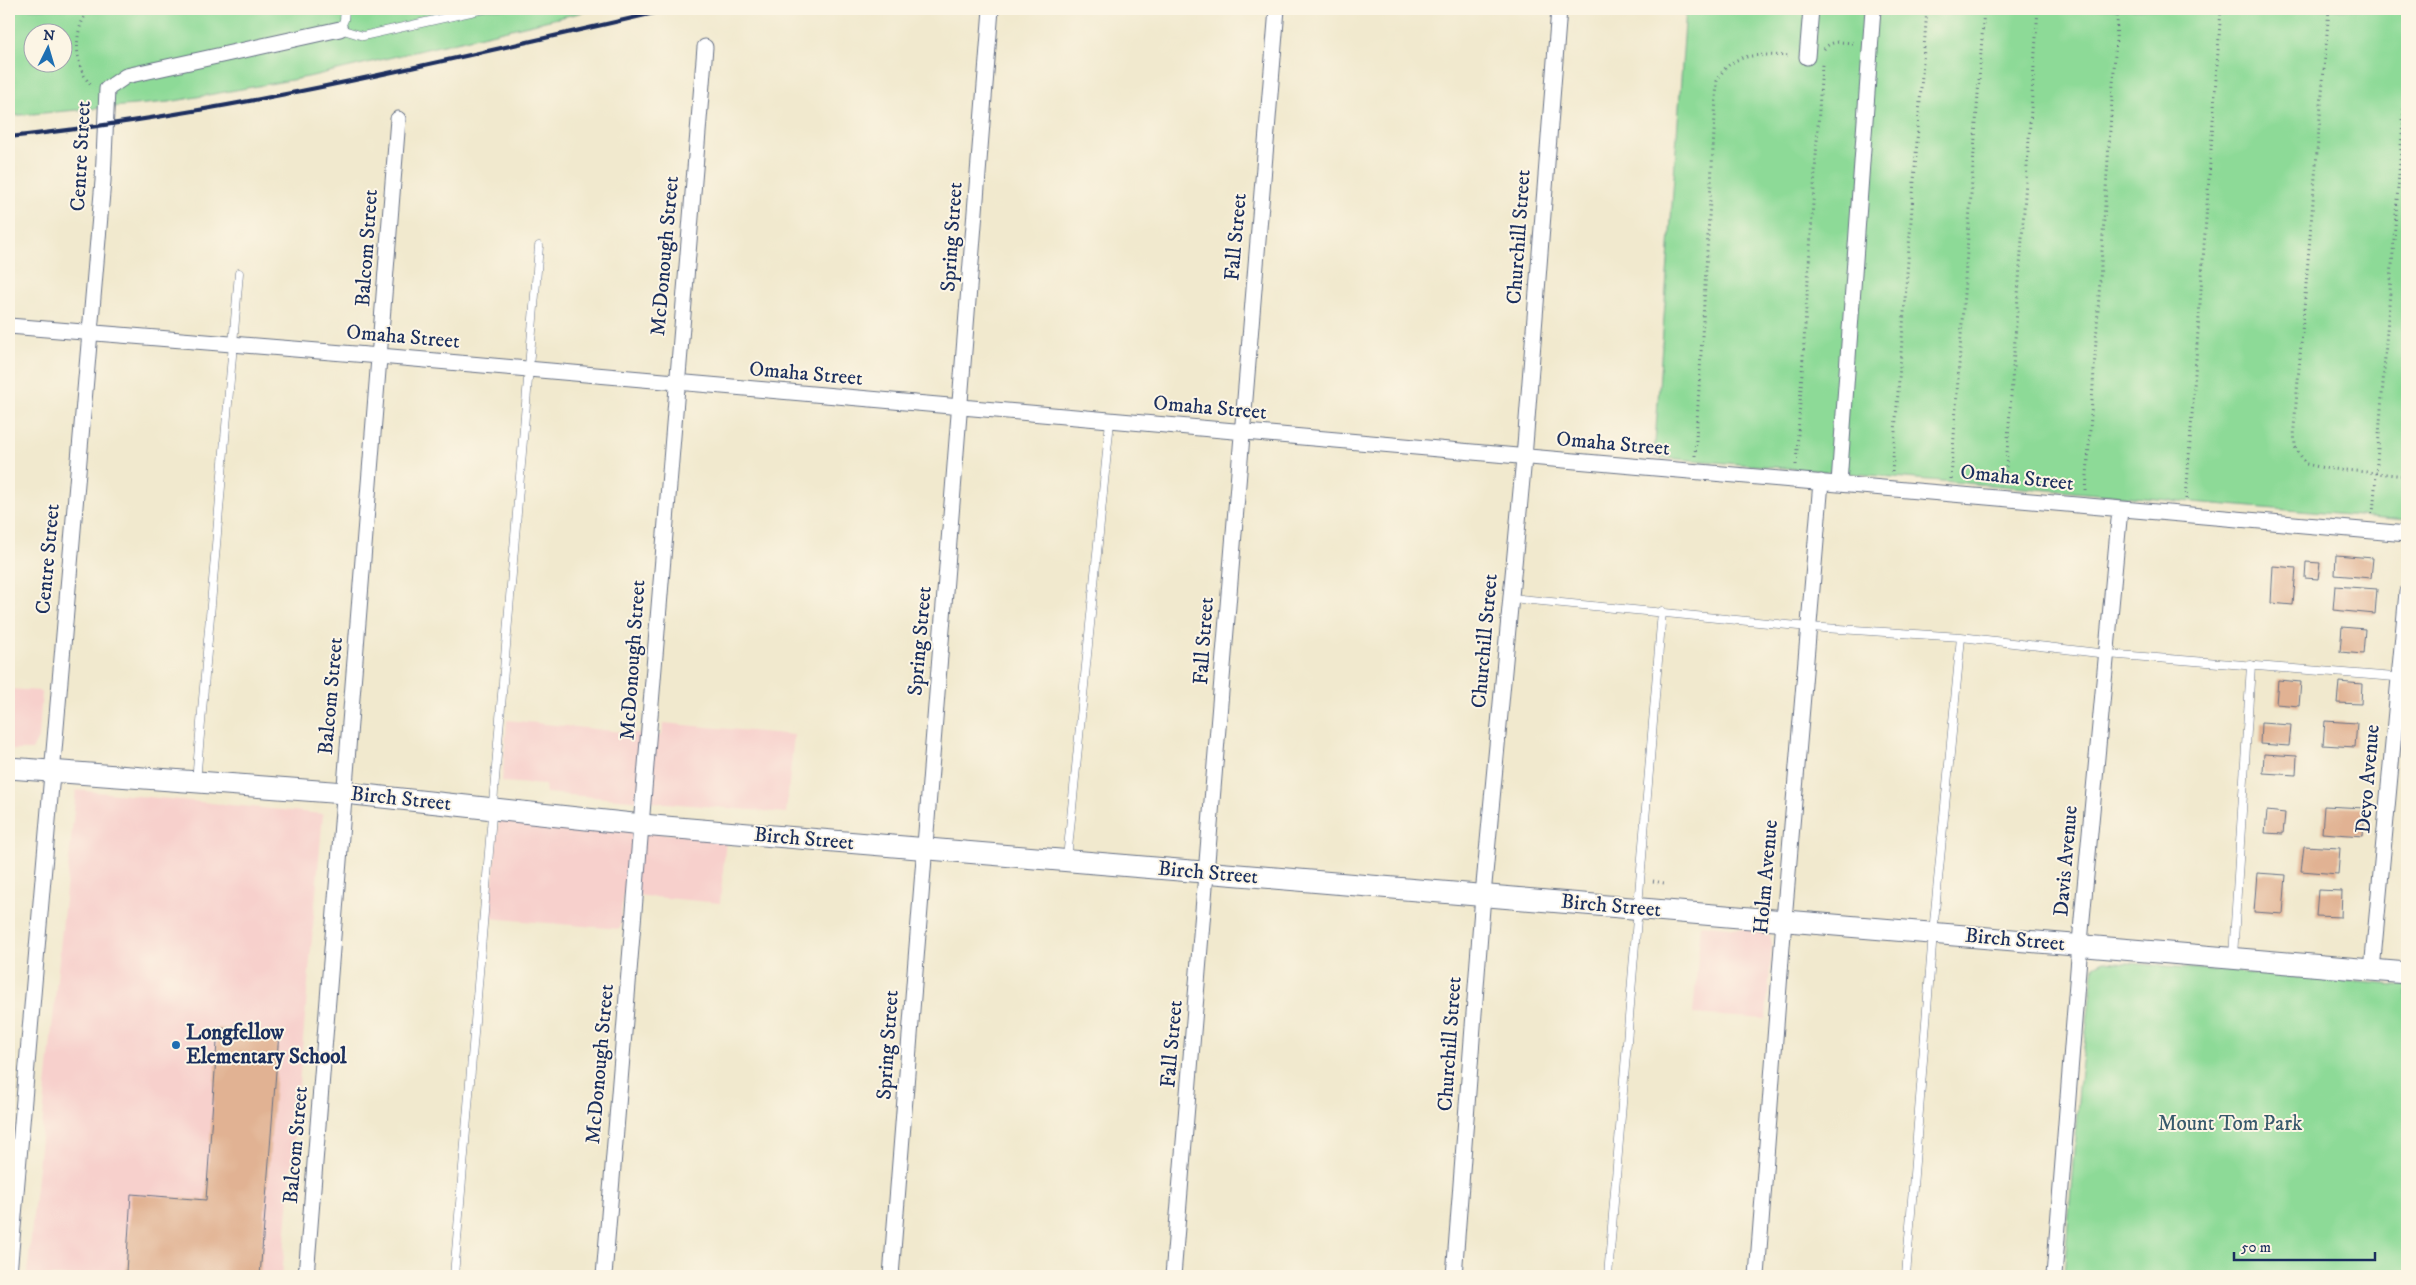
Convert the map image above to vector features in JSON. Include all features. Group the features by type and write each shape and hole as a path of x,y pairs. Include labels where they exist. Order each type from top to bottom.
{"main road":[{"name":"Birch Street","path":"9,768 345,793 642,825 1208,873 1483,894 2407,973"}],"street":[{"name":"Spring Street","path":"891,1276 991,9"},
{"name":"Fall Street","path":"1174,1276 1208,873 1241,432 1277,9"},
{"name":"Churchill Street","path":"1454,1276 1483,894 1524,458 1558,9"},
{"path":"1807,57 1811,9"},
{"path":"1839,484 1873,9"},
{"name":"Centre Street","path":"9,1274 88,332 103,181 107,89 126,76 340,29"},
{"name":"McDonough Street","path":"604,1276 705,47"},
{"name":"Balcom Street","path":"306,1276 398,119"},
{"name":"Omaha Street","path":"9,326 380,356 676,384 2407,534"},
{"name":"Holm Avenue","path":"1757,1276 1784,920 1821,482"},
{"name":"Davis Avenue","path":"2054,1276 2080,946 2120,509"},
{"name":"Deyo Avenue","path":"2372,970 2403,678 2407,592"}],"lane":[{"path":"345,9 344,20 340,29 363,36 484,9"},
{"path":"454,1276 539,246"},
{"path":"196,782 238,273"},
{"path":"1067,861 1110,421"},
{"path":"1511,598 1662,611 1809,627 1961,637 2107,654 2403,678"},
{"path":"1608,1276 1662,611"},
{"path":"1906,1276 1932,933 1961,637"},
{"path":"2232,959 2251,665"}],"path":[{"path":"90,9 84,15 79,30 80,64 87,81 106,100"},
{"path":"1891,488 1926,9"},
{"path":"1950,493 1984,9"},
{"path":"2003,498 2038,9"},
{"path":"2085,506 2118,9"},
{"path":"2184,514 2221,9"},
{"path":"2330,9 2294,428 2295,447 2306,464 2324,468 2407,476"},
{"path":"1794,481 1824,50 1828,44 1835,42 1871,44"},
{"path":"1694,471 1717,80 1722,70 1730,63 1749,55 1807,57"},
{"path":"2371,531 2407,69"},
{"path":"1652,881 1664,883"}],"shaded area":[{"path":"9,689 42,691 39,736 32,750 9,750"},
{"path":"507,720 662,736 663,723 794,735 786,813 546,793 545,785 502,782"},
{"name":"Longfellow Elementary School","path":"76,790 323,814 282,1276 27,1276"},
{"path":"499,819 726,839 720,903 623,894 620,929 489,918"},
{"path":"1701,924 1769,933 1772,944 1766,1019 1693,1014"}],"green space":[{"path":"9,9 596,9 308,77 169,102 9,116"},
{"path":"1686,9 2407,9 2407,520 1654,457"},
{"name":"Mount Tom Park","path":"2104,961 2407,986 2407,1276 2064,1276 2079,1088 2094,966"}],"building":[{"path":"2336,555 2373,558 2371,578 2335,575"},
{"path":"2306,562 2320,563 2318,579 2305,578"},
{"path":"2273,566 2296,568 2293,605 2271,603"},
{"path":"2335,586 2377,589 2375,614 2333,610"},
{"path":"2342,627 2365,629 2363,654 2340,652"},
{"path":"2278,680 2301,682 2299,706 2276,704"},
{"path":"2339,682 2362,684 2361,704 2337,703"},
{"path":"2325,721 2357,723 2355,747 2323,745"},
{"path":"2261,723 2291,725 2289,746 2260,744"},
{"path":"2264,754 2297,756 2296,775 2263,773"},
{"path":"2324,806 2365,808 2363,836 2322,833"},
{"path":"2267,811 2285,813 2283,834 2265,833"},
{"path":"2304,846 2340,848 2338,874 2301,871"},
{"path":"2257,873 2286,875 2283,914 2254,912"},
{"path":"2318,890 2342,891 2341,917 2316,916"},
{"name":"Longfellow Elementary School","path":"218,1028 279,1033 260,1276 176,1276 126,1272 131,1194 206,1200"}],"railway":[{"path":"9,137 93,127 176,114 342,83 672,9"}],"place":[{"name":"Longfellow Elementary School","path":"176,1045"}]}
